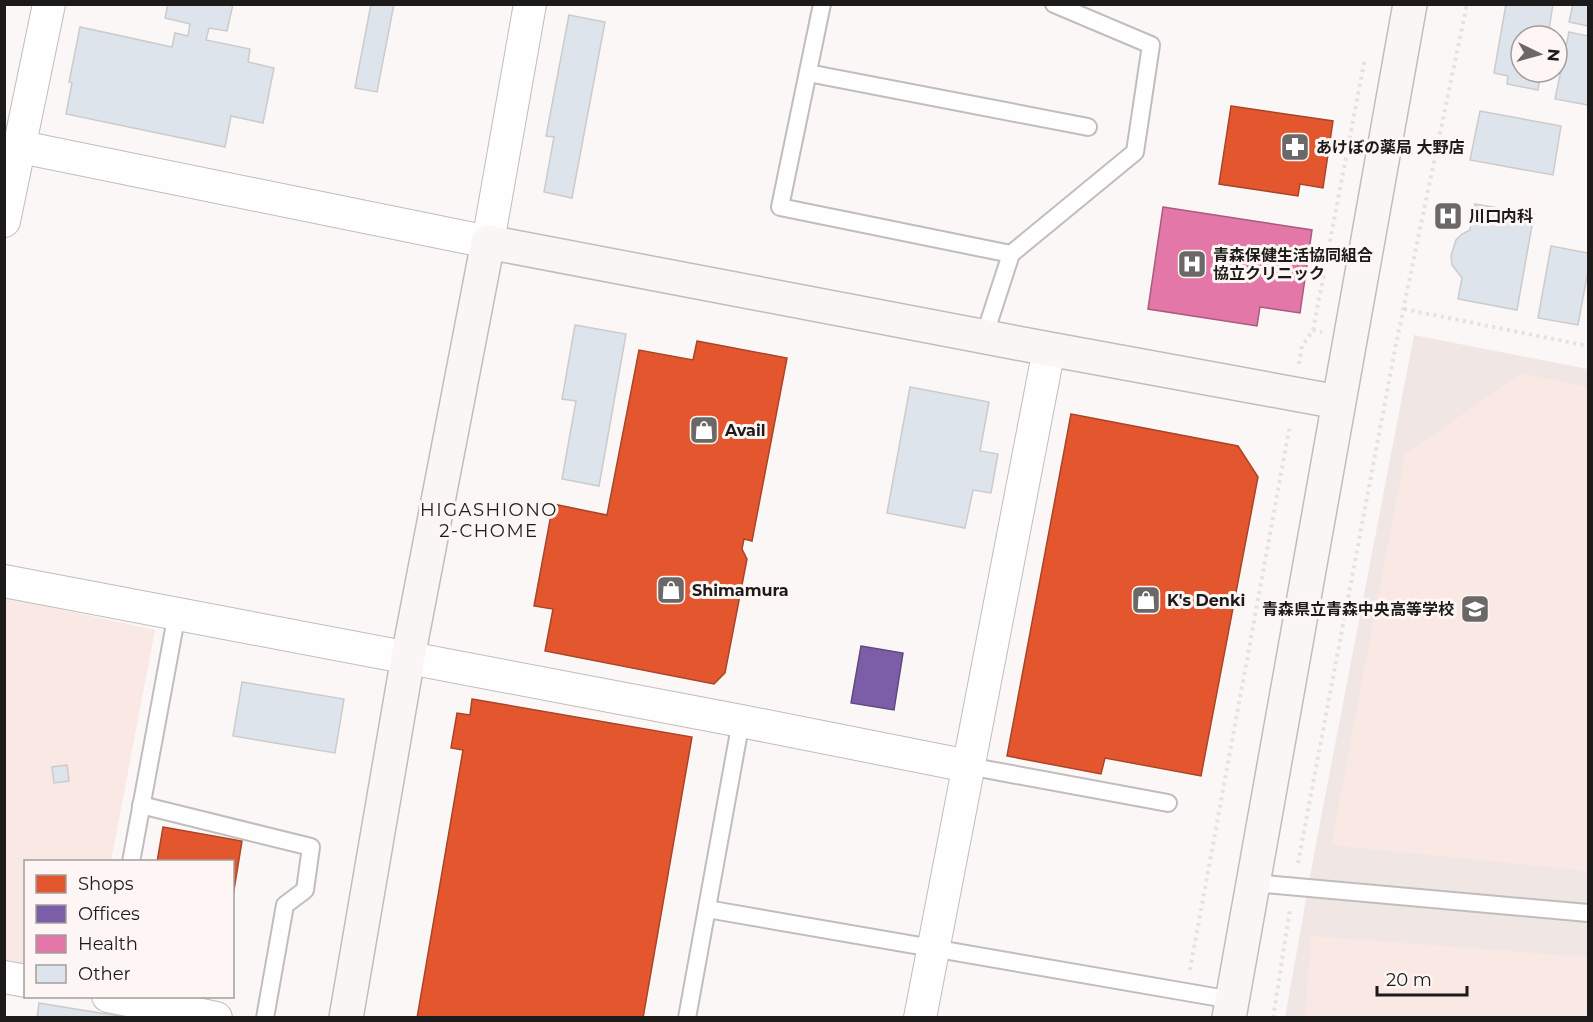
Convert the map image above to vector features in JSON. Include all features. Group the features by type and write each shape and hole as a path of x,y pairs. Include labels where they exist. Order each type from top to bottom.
{"street":[{"path":"4,221 49,4"},
{"path":"346,1017 408,657 488,242 530,4"},
{"path":"1230,1009 1410,4"},
{"path":"21,147 488,242 1338,402"},
{"path":"920,1017 1049,349"},
{"path":"4,581 741,720 968,766"},
{"path":"4,976 24,981"},
{"path":"118,998 216,1017"}],"lane":[{"path":"822,4 780,207 1011,254"},
{"path":"984,337 1011,254 1135,152 1151,45 1054,4"},
{"path":"808,73 1088,127"},
{"path":"130,860 177,613"},
{"path":"687,1017 741,720"},
{"path":"968,766 1168,803"},
{"path":"141,806 311,847 304,890 285,905 265,1017"},
{"path":"1253,883 1588,913"},
{"path":"707,909 1186,993 1230,1009"}],"path":[{"path":"1273,1017 1294,887 1394,356 1467,4"},
{"path":"1313,330 1367,51"},
{"path":"1404,309 1588,346"},
{"path":"1186,993 1286,450"}],"shaded area":[{"name":"青森県立青森中央高等学校","path":"1414,335 1588,369 1588,1017 1285,1018 1315,849"},
{"name":"青森県立青森中央高等学校","path":"1522,373 1588,387 1588,871 1331,845 1405,454"},
{"path":"4,597 155,630 111,860 24,860 24,969 5,965"},
{"path":"1311,936 1588,957 1588,1017 1305,1017"}],"building: Shops":[{"path":"1231,106 1333,121 1323,188 1300,184 1298,196 1219,184"},
{"path":"697,341 787,358 752,541 744,539 742,549 747,559 725,673 714,684 545,651 553,609 534,606 553,504 607,515 639,350 693,360"},
{"path":"1071,414 1238,446 1258,477 1201,776 1105,758 1101,774 1007,756"},
{"path":"472,699 692,737 643,1018 417,1018 463,750 451,748 457,713 470,715"},
{"path":"163,827 242,841 234,890 234,860 157,860"}],"building: Offices":[{"path":"861,646 903,653 894,710 851,703"}],"building: Health":[{"path":"1163,207 1312,230 1300,313 1260,307 1257,326 1148,309"}],"building: Other":[{"path":"168,4 233,4 227,31 209,28 206,40 250,49 248,62 274,68 263,123 231,116 225,147 66,114 72,83 69,82 80,27 172,47 175,33 188,36 190,24 165,18"},
{"path":"371,4 394,4 377,92 355,88"},
{"path":"1506,4 1553,4 1550,24 1509,24 1509,84 1539,84 1538,90 1507,84 1508,76 1494,73"},
{"path":"1573,4 1588,4 1588,26 1569,22"},
{"path":"569,15 605,22 572,198 544,192 554,137 546,136"},
{"path":"1569,32 1588,36 1588,105 1555,99 1558,84 1569,84"},
{"path":"1480,111 1561,126 1553,175 1470,160"},
{"path":"1475,204 1534,214 1517,310 1458,299 1462,278 1452,265 1451,256 1456,240 1470,230"},
{"path":"1551,246 1588,253 1588,271 1578,325 1538,318"},
{"path":"575,325 626,334 599,486 562,479 576,401 562,399"},
{"path":"910,387 989,402 980,451 998,454 991,493 973,490 965,528 887,513"},
{"path":"242,682 344,699 335,753 233,736"},
{"path":"67,765 69,781 54,783 52,767"},
{"path":"39,1003 131,1018 37,1018"}],"place":[{"name":"あけぼの薬局 大野店","path":"1295,147"},
{"name":"川口内科","path":"1448,216"},
{"name":"青森保健生活協同組合 協立クリニック","path":"1192,264"},
{"name":"Avail","path":"704,430"},
{"name":"Shimamura","path":"671,590"},
{"name":"K's Denki","path":"1146,600"},
{"name":"青森県立青森中央高等学校","path":"1475,609"}],"district":[{"name":"HIGASHIONO 2-CHOME","path":"489,520"}]}
